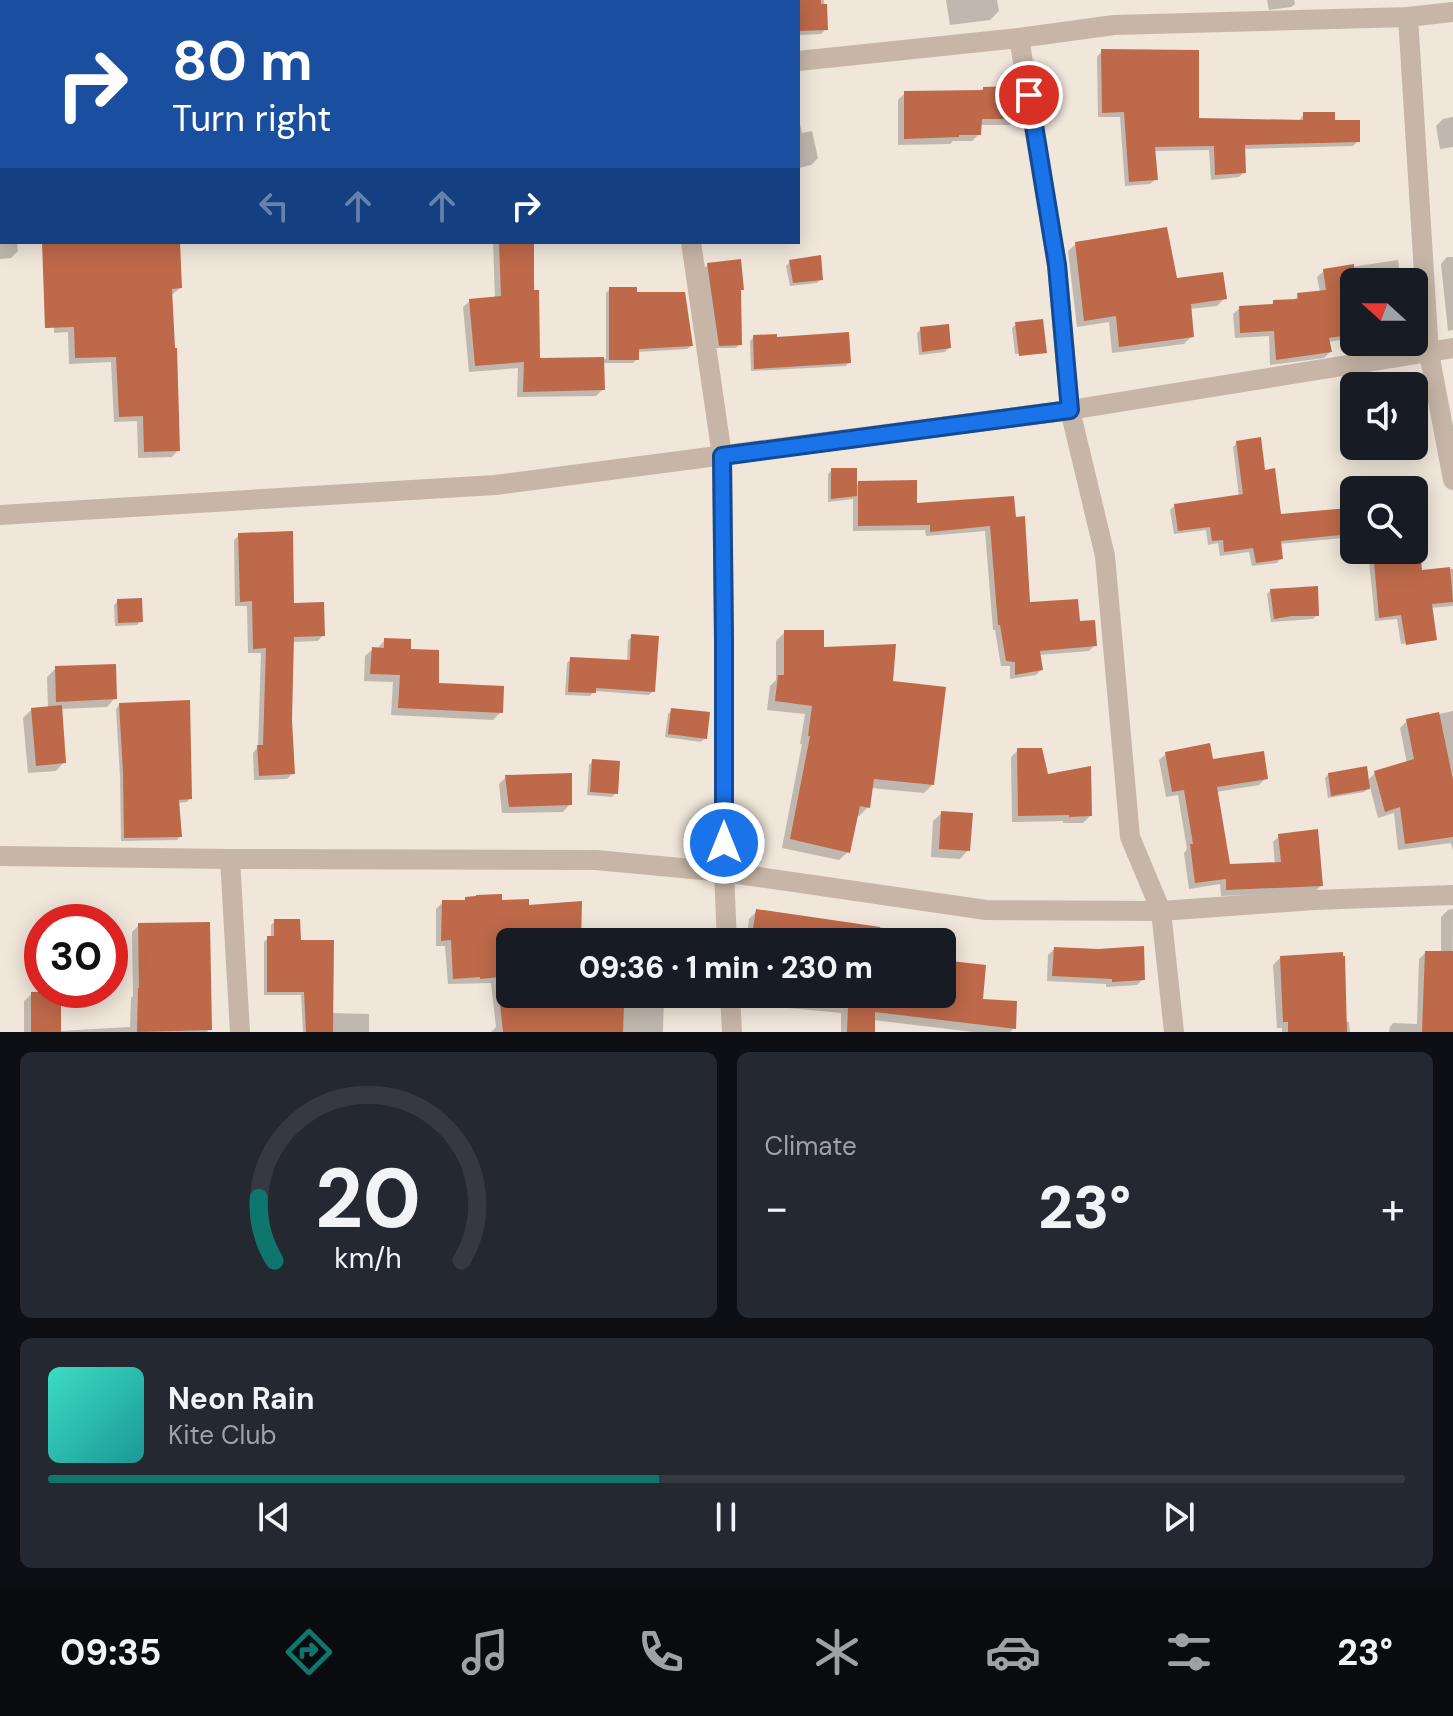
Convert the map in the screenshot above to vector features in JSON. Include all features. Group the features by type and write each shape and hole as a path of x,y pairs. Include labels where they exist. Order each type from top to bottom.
{"street":[{"path":"800,61 1114,25 1408,17 1453,12"},
{"path":"1408,17 1429,353 1453,480"},
{"path":"1019,38 1057,265 1070,410 1105,556 1130,837 1161,911 1174,1032"},
{"path":"691,244 722,456 726,928"},
{"path":"0,515 495,485 1070,410 1453,348"},
{"path":"0,856 596,860 724,872 986,910 1161,911 1314,900 1453,895"},
{"path":"230,859 240,1032"},
{"path":"731,1008 732,1032"}],"building":[{"path":"800,0 821,0 821,4 827,4 828,30 800,31"},
{"path":"1101,49 1199,50 1199,118 1303,120 1303,112 1335,112 1335,120 1360,120 1360,142 1245,145 1246,173 1215,175 1214,146 1155,147 1158,180 1129,182 1124,112 1102,113"},
{"path":"1014,86 1019,119 982,119 981,135 904,139 904,91 983,90 983,87"},
{"path":"1167,227 1177,278 1223,272 1227,299 1191,304 1194,337 1119,347 1116,316 1084,321 1075,242"},
{"path":"42,244 180,244 182,288 172,289 180,451 144,452 143,416 119,417 116,357 75,358 74,327 45,328"},
{"path":"499,244 534,244 534,290 539,290 540,358 604,357 605,390 523,392 524,362 475,366 469,299 501,296"},
{"path":"821,255 823,280 793,283 789,260"},
{"path":"741,259 744,290 741,290 742,345 719,346 707,263"},
{"path":"1354,264 1354,268 1340,268 1340,336 1329,338 1332,352 1276,360 1274,331 1240,333 1239,306 1273,304 1273,300 1298,299 1297,293 1326,290 1323,269"},
{"path":"609,287 637,287 637,292 685,292 693,346 639,349 639,360 609,360"},
{"path":"1043,319 1047,353 1019,356 1015,322"},
{"path":"949,324 951,348 922,352 920,327"},
{"path":"849,332 851,363 754,369 753,335 777,334 777,337"},
{"path":"1261,437 1265,470 1275,468 1281,514 1340,509 1340,535 1281,541 1283,559 1256,563 1253,548 1224,552 1223,540 1212,541 1210,527 1178,531 1174,504 1243,494 1236,441"},
{"path":"831,468 857,468 857,496 831,499"},
{"path":"917,480 917,503 1014,496 1016,517 1025,516 1030,602 1078,599 1080,621 1095,620 1097,646 1040,651 1043,670 1015,675 1015,662 1006,661 998,625 990,526 930,532 930,525 858,526 858,481"},
{"path":"293,531 294,603 324,602 325,636 294,637 292,720 295,774 259,776 257,745 263,745 266,648 253,649 252,601 240,602 238,533"},
{"path":"1374,564 1421,564 1422,570 1450,567 1453,602 1432,604 1437,640 1406,645 1401,615 1379,618"},
{"path":"1318,586 1319,616 1274,619 1270,589"},
{"path":"142,598 143,622 118,623 117,599"},
{"path":"784,630 824,630 824,647 896,644 893,681 946,687 934,785 874,779 870,808 860,806 850,853 790,839 810,736 812,706 775,701 778,675 784,675"},
{"path":"631,634 659,636 655,692 596,688 596,693 568,692 570,657 630,660"},
{"path":"384,638 411,639 411,649 439,650 439,683 504,686 503,713 398,708 400,675 370,674 372,647 384,648"},
{"path":"116,664 117,699 56,702 55,666"},
{"path":"190,700 192,799 179,800 182,837 124,838 119,703"},
{"path":"62,705 66,763 36,766 31,708"},
{"path":"671,708 710,712 707,739 668,734"},
{"path":"1439,712 1453,780 1453,837 1405,844 1400,807 1385,812 1374,771 1414,759 1406,719"},
{"path":"1210,743 1213,759 1264,751 1268,779 1217,787 1230,864 1281,862 1278,834 1318,829 1323,886 1226,890 1226,879 1195,883 1190,844 1193,844 1184,790 1172,792 1165,752"},
{"path":"1017,748 1042,748 1048,774 1091,766 1092,816 1018,816"},
{"path":"592,759 620,761 618,794 590,792"},
{"path":"1367,766 1370,789 1331,796 1328,773"},
{"path":"572,773 572,805 509,807 505,775"},
{"path":"941,811 973,813 970,851 939,849"},
{"path":"502,894 502,900 529,899 529,905 582,901 581,928 496,928 496,977 453,979 451,940 441,941 442,900 465,900 465,897"},
{"path":"756,909 880,927 880,928 753,928"},
{"path":"274,919 300,919 301,940 334,940 333,1032 306,1032 304,992 267,992 267,936 274,936"},
{"path":"210,922 212,1030 137,1032 138,923"},
{"path":"1144,946 1145,980 1112,982 1112,979 1052,976 1054,947 1098,949"},
{"path":"1425,951 1453,951 1453,1032 1422,1032"},
{"path":"1343,952 1347,1032 1288,1032 1288,1022 1283,1022 1280,956"},
{"path":"956,962 986,965 983,999 1017,1001 1016,1029 875,1012 875,1032 847,1032 848,1008 956,1008"},
{"path":"31,1008 61,1008 61,1032 31,1032"},
{"path":"500,1008 624,1008 623,1032 503,1032"}],"route":[{"path":"724,843 722,456 1070,410 1057,265 1029,95"}]}
